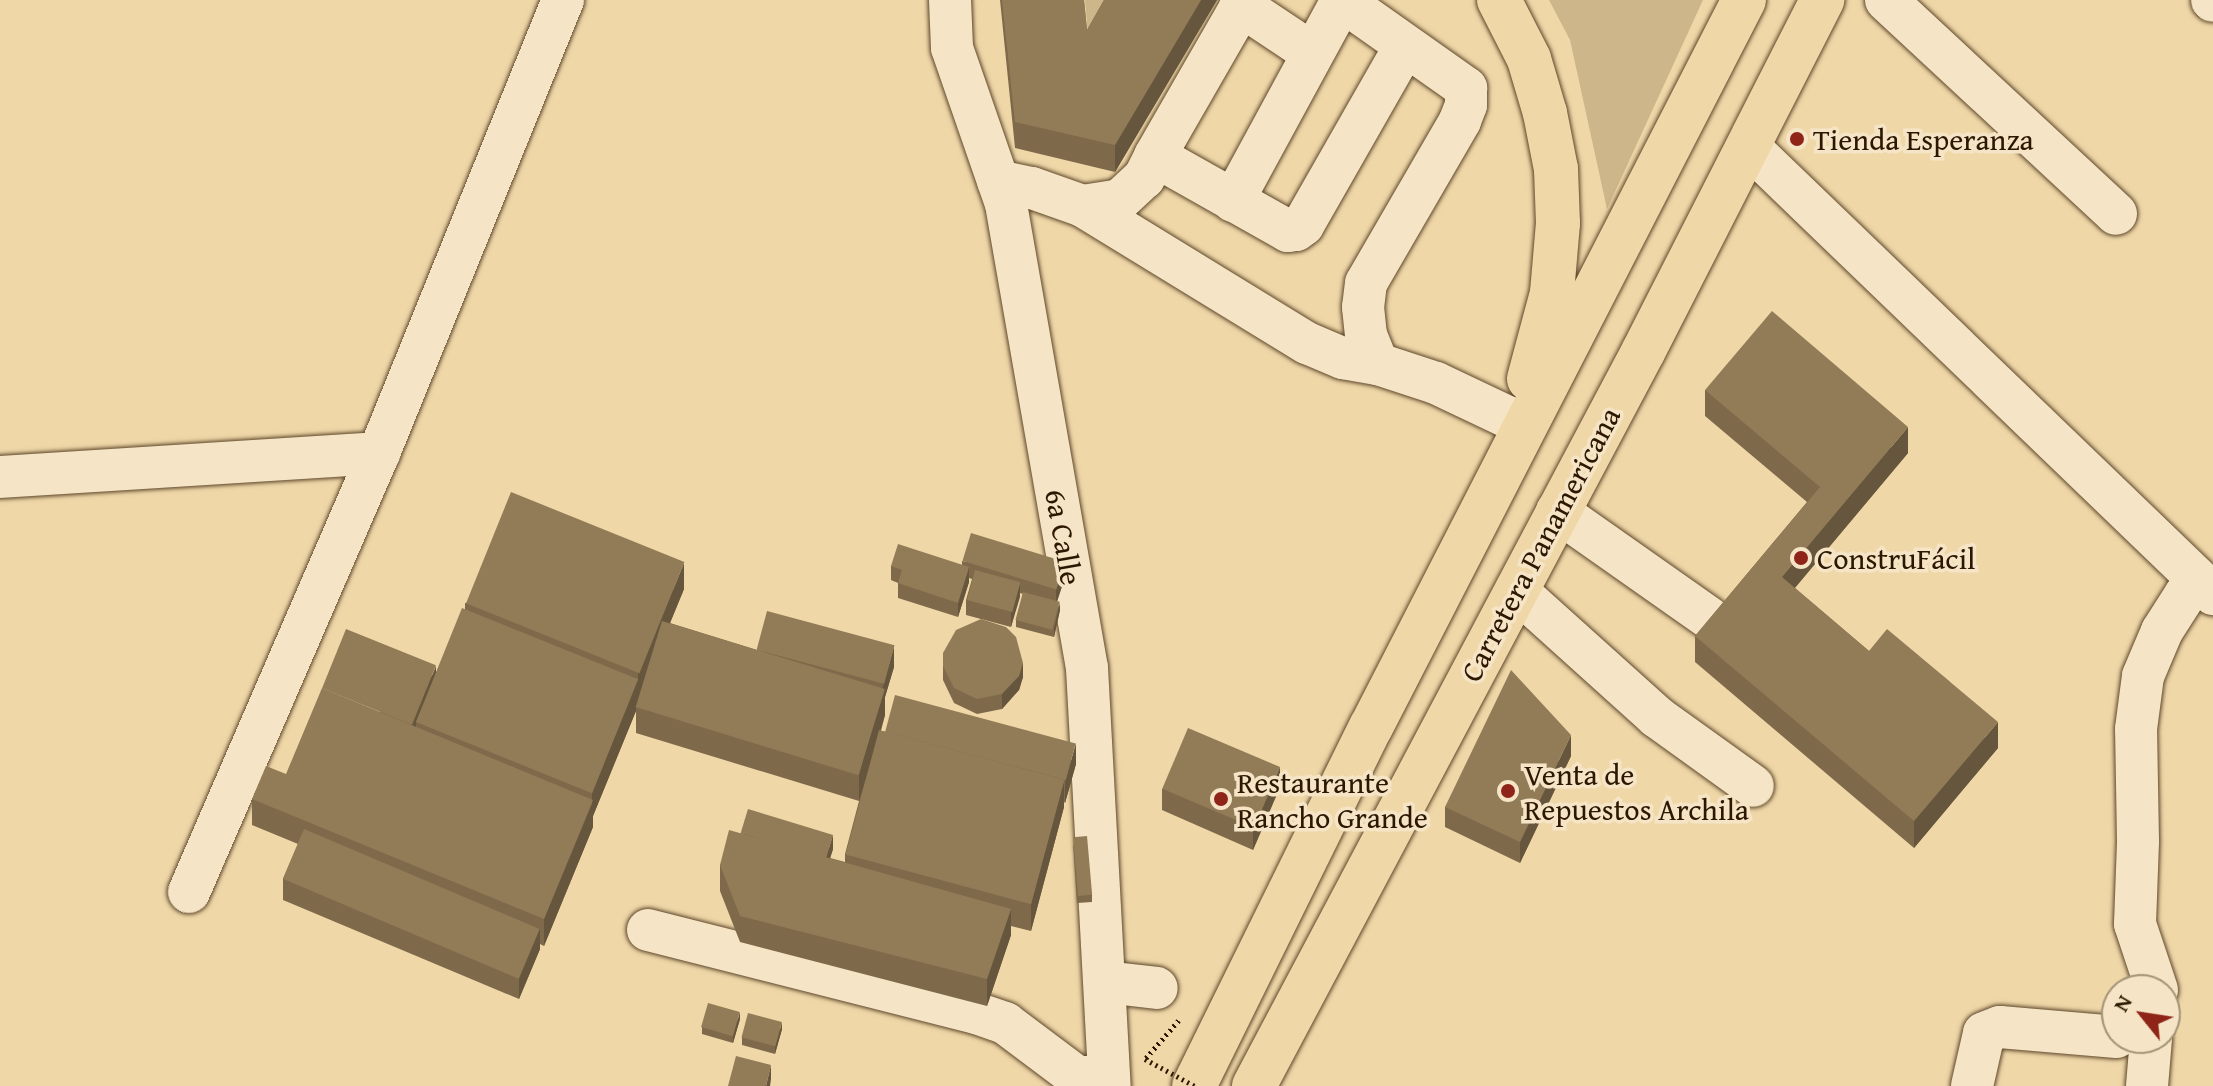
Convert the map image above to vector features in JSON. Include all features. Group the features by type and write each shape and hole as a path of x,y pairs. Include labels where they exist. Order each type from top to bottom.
{"highway":[{"path":"1499,0 1529,59 1545,113 1556,169 1558,223 1552,293 1513,440"},
{"path":"1194,1086 1513,440 1744,0"},
{"path":"1814,16 1844,0"},
{"name":"Carretera Panamericana","path":"1254,1086 1814,16"},
{"path":"1226,1086 1383,785 1381,758 1371,727"}],"street":[{"path":"189,892 379,453 563,0"},
{"name":"6a Calle","path":"950,0 952,48 1006,204 1087,668 1105,982 1122,1074"},
{"path":"1886,0 2116,214"},
{"path":"1233,201 1334,11 1347,4 1466,88 1466,105 1366,283 1363,307 1366,335 1378,364"},
{"path":"1083,206 1120,200 1144,178 1239,10 1246,9 1312,53"},
{"path":"1155,156 1288,231 1303,225 1405,46"},
{"path":"1748,146 2206,588 2185,595 2162,631 2143,676 2136,729 2134,785 2138,841 2135,924 2152,974"},
{"path":"998,181 1032,188 1083,206 1307,343 1343,358 1378,364 1436,383 1513,440"},
{"path":"0,477 379,453"},
{"path":"1557,511 1709,618"},
{"path":"1516,590 1657,717 1753,786"},
{"path":"648,930 976,1013 1005,1023 1077,1077 1122,1074"},
{"path":"1105,982 1171,1001"},
{"path":"1972,1086 1976,1053 1984,1033 2000,1027 2101,1035"},
{"path":"2139,1054 2147,1086"}],"path":[{"path":"1171,1001 1122,1074 1194,1086"}],"shaded area":[{"path":"1085,0 1115,0 1089,48"},
{"path":"1549,0 1703,0 1607,209 1570,40"}],"building":[{"path":"1002,0 1084,0 1087,30 1104,0 1201,0 1115,145 1015,122"},
{"name":"ConstruFácil","path":"1772,311 1908,427 1782,577 1869,651 1887,629 1998,722 1914,821 1695,636 1820,487 1705,390"},
{"path":"511,492 684,562 639,673 466,603"},
{"path":"971,533 1065,562 1056,589 963,561"},
{"path":"898,544 969,567 958,603 898,583 902,570 891,566"},
{"path":"975,570 1020,582 1012,612 967,600"},
{"path":"1023,592 1060,602 1052,630 1015,620"},
{"path":"462,608 638,679 592,793 416,722"},
{"path":"767,611 895,645 884,684 757,650"},
{"path":"981,619 1006,627 1016,637 1023,663 1019,676 1002,694 977,699 954,688 943,666 943,653 956,630"},
{"path":"662,621 885,689 859,775 636,707"},
{"path":"346,629 436,665 412,725 322,688"},
{"name":"Venta de Repuestos Archila","path":"1511,670 1571,735 1520,842 1445,807"},
{"path":"322,688 593,800 544,919 252,799 266,766 286,774"},
{"path":"895,695 1076,743 1066,780 885,732"},
{"name":"Restaurante Rancho Grande","path":"1188,728 1280,767 1254,828 1162,789"},
{"path":"879,730 1064,780 1031,904 846,855"},
{"path":"748,809 833,835 826,859 741,833"},
{"path":"304,829 540,929 519,979 283,879"},
{"path":"729,830 1011,909 987,979 740,916 720,865"},
{"path":"1087,836 1092,895 1078,896 1073,837"},
{"path":"708,1003 740,1012 733,1036 701,1027"},
{"path":"748,1013 782,1022 775,1046 742,1037"},
{"path":"736,1056 771,1065 766,1086 728,1086"}],"place":[{"name":"Tienda Esperanza","path":"1797,139"},
{"name":"ConstruFácil","path":"1801,558"},
{"name":"Venta de Repuestos Archila","path":"1508,791"},
{"name":"Restaurante Rancho Grande","path":"1221,799"}]}
